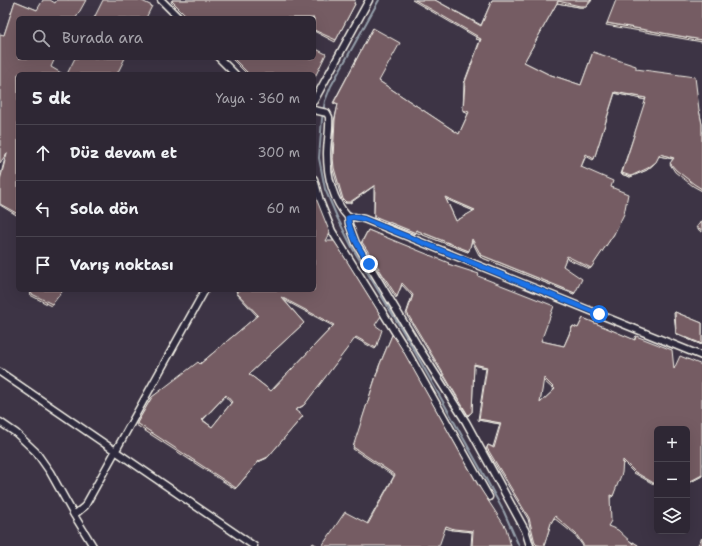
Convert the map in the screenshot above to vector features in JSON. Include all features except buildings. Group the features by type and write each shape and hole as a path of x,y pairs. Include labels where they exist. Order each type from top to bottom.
{"street":[{"path":"161,0 177,16"},
{"path":"316,96 369,0"},
{"path":"221,60 232,72"},
{"path":"316,110 327,113 329,117 327,154 329,174 333,191 341,210 348,218 356,243 466,422 525,530 530,546"},
{"path":"316,186 332,231 405,348 489,497"},
{"path":"348,218 354,217 364,219 702,356"},
{"path":"74,515 85,506 205,292"},
{"path":"0,372 254,546"},
{"path":"0,422 36,452 50,472 93,546"}],"waterway":[{"path":"379,0 331,86 325,101 319,158 325,189 353,249 410,343 480,468 504,512 519,546"}],"route":[{"path":"369,264 356,243 348,218 354,217 364,219 599,314"}]}
